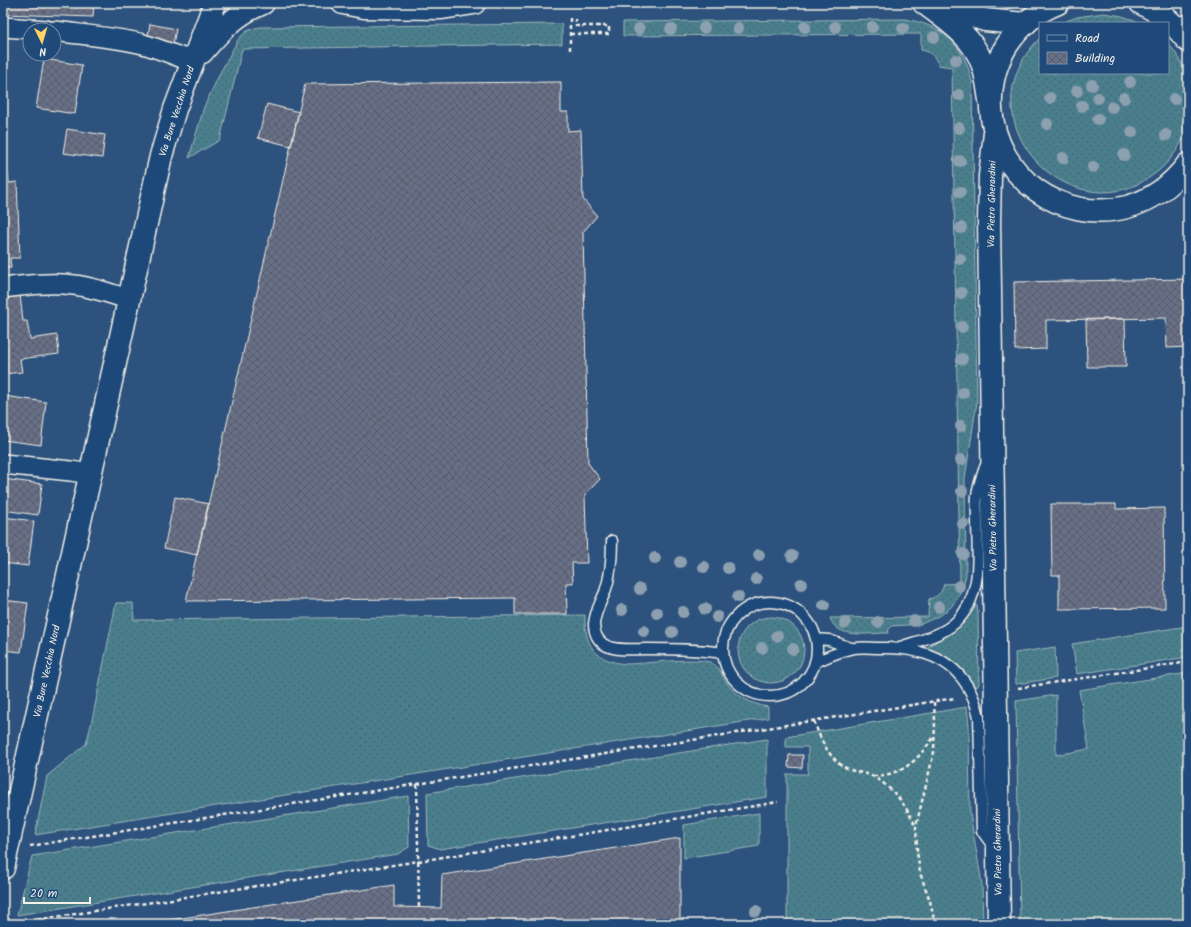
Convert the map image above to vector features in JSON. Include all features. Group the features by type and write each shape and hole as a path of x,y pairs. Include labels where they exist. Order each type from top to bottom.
{"street":[{"path":"193,62 215,3"},
{"path":"193,62 221,30 246,11 263,3"},
{"path":"343,3 364,7 442,8 474,3"},
{"path":"924,3 956,27 968,39 977,52 983,64 995,133 1005,155 1011,166 1024,180 1044,195 1054,201 1072,207 1097,210 1128,207 1161,191 1176,179 1188,164"},
{"path":"930,3 985,20 1025,24"},
{"path":"990,101 996,68 1013,37 1038,13 1058,3"},
{"path":"1141,3 1165,17 1185,32"},
{"path":"3,27 22,28"},
{"name":"Via Bure Vecchia Nord","path":"5,860 128,299 167,132 174,109 193,62 143,44 120,39 62,32"},
{"name":"Via Pietro Gherardini","path":"995,133 990,176 989,221 999,924"},
{"path":"3,288 36,284 64,284 84,286 128,299"},
{"path":"3,464 90,474"}],"lane":[{"path":"900,647 944,630 955,623 965,612 971,600 976,586 977,569 977,497 991,443"},
{"path":"612,540 612,561 608,582 594,623 594,630 601,643 607,646 622,649 703,650 723,653"},
{"path":"761,602 779,602 794,608 806,619 814,632 816,639 817,654 815,662 806,678 800,685 792,690 773,696 747,690 733,678 725,662 723,653 725,633 736,617 743,610 761,602"},
{"path":"816,639 829,640 851,648"},
{"path":"815,662 851,648 900,647 931,655 942,660 956,672 972,695 979,717 982,831 997,852"}],"path":[{"path":"570,18 570,53"},
{"path":"570,34 609,34 609,26 576,26 576,19"},
{"path":"995,691 1188,662"},
{"path":"5,860 25,847 972,695"},
{"path":"934,702 934,752 916,826 920,873 930,901 935,924"},
{"path":"814,720 824,746 838,763 855,772 873,776 889,774 910,764 921,755 935,735"},
{"path":"873,776 890,789 903,802 916,826"},
{"path":"417,784 419,908"},
{"path":"10,924 419,861 778,802"}],"shaded area":[{"path":"965,3 1025,3 1009,9 995,10 980,8"},
{"path":"1104,13 1122,16 1139,22 1064,22 1077,17"},
{"path":"904,19 929,26 940,31 949,38 964,57 972,82 977,402 965,478 966,575 957,599 951,607 941,615 921,624 892,626 888,633 854,634 839,630 830,618 928,617 929,599 939,594 944,584 960,583 952,67 938,65 936,59 932,55 921,50 921,34 623,36 623,22"},
{"path":"562,24 562,44 242,49 220,140 189,158 204,107 221,71 238,40 250,29 261,27"},
{"path":"1039,39 1039,74 1169,74 1169,44 1180,61 1186,78 1188,117 1184,137 1163,167 1130,188 1096,192 1064,183 1038,163 1019,136 1012,104 1018,70"},
{"path":"116,603 133,603 134,620 585,615 585,626 589,643 599,655 606,659 626,664 684,660 696,660 712,663 718,668 729,686 739,695 756,704 768,707 768,718 35,835 47,776 86,744"},
{"path":"976,606 978,611 979,684 975,687 959,668 949,659 926,648 960,626"},
{"path":"771,617 784,619 794,627 802,637 804,650 802,663 794,673 784,681 771,683 758,681 748,673 740,663 738,650 740,637 748,627 758,619"},
{"path":"1188,626 1188,657 1077,674 1072,644"},
{"path":"1055,647 1056,678 1016,684 1015,653"},
{"path":"1188,673 1188,924 1020,924 1016,701 1056,695 1056,755 1089,749 1079,690"},
{"path":"967,707 969,725 970,814 982,884 983,924 787,924 787,774 808,774 808,747 786,747 786,737"},
{"path":"767,739 767,797 440,849 428,845 427,793"},
{"path":"408,796 409,847 398,854 17,915 32,856"},
{"path":"759,813 759,846 684,858 684,825"}],"building":[{"path":"3,3 94,3 93,17 3,14"},
{"path":"150,24 176,29 173,44 147,40"},
{"path":"44,62 62,62 82,65 75,114 36,108"},
{"path":"561,82 561,112 568,112 568,131 581,130 583,199 597,216 583,232 588,463 600,479 585,495 587,563 572,563 573,583 566,583 567,614 515,614 515,598 186,601 305,84"},
{"path":"267,104 299,112 291,146 258,138"},
{"path":"67,129 105,135 102,158 63,153"},
{"path":"3,173 8,173 9,183 17,182 20,258 10,258 11,268 3,268"},
{"path":"1188,279 1188,347 1167,348 1166,318 1046,320 1046,349 1015,350 1014,282"},
{"path":"20,295 23,321 27,321 30,339 57,335 59,354 20,359 22,372 3,374 3,297"},
{"path":"1125,319 1126,367 1087,367 1086,320"},
{"path":"4,396 46,402 41,445 3,440"},
{"path":"3,479 42,484 38,515 3,510"},
{"path":"175,497 209,504 197,555 164,548"},
{"path":"1051,504 1116,504 1116,509 1164,508 1165,608 1059,609 1059,575 1052,575"},
{"path":"3,517 34,521 28,566 3,563"},
{"path":"3,600 28,603 21,652 3,650"},
{"path":"789,755 803,755 802,768 788,767"},
{"path":"680,838 680,924 144,924 394,885 394,907 441,908 442,875"}]}
